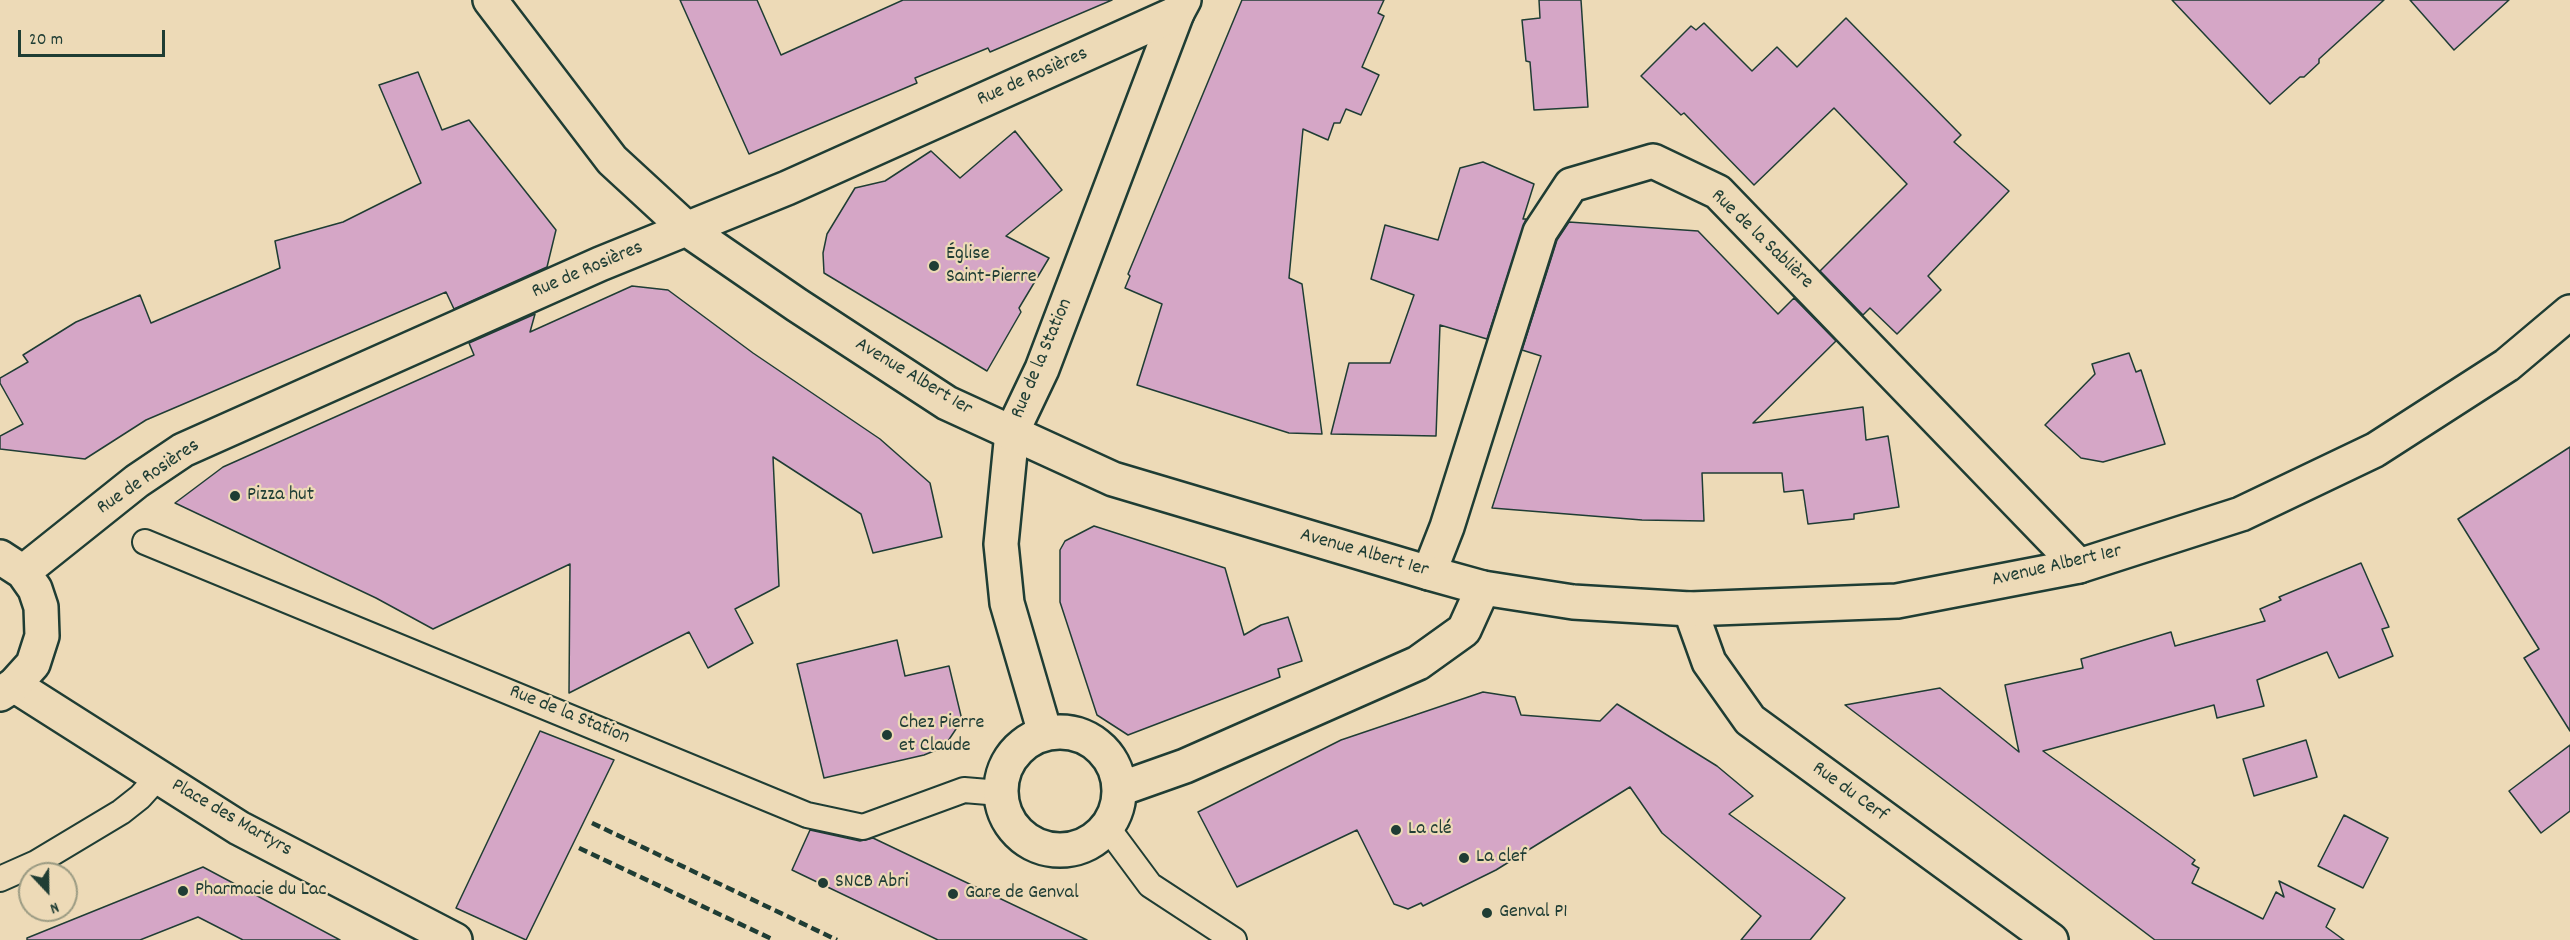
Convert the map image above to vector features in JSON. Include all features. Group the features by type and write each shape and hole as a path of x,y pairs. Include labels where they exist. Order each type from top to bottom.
{"street":[{"name":"Avenue Albert 1er","path":"490,0 612,160 687,230 947,403 1113,480 1483,588 1573,602 1690,609 1897,601 2079,566 2241,514 2375,450 2506,365 2570,312"},
{"name":"Rue de Rosières","path":"11,564 105,506 183,450 589,269 787,188 1181,7"},
{"name":"Rue de la Station","path":"1045,733 1007,603 1001,544 1012,432 1042,369 1181,7"},
{"name":"Rue de la Sablière","path":"1429,573 1447,527 1540,232 1571,185 1653,161 1718,192 2079,566"},
{"path":"7,690 33,664 42,636 41,607 35,589 11,564"},
{"path":"1120,789 1185,766 1418,663 1464,630 1483,588"},
{"name":"Rue du Cerf","path":"1690,609 1709,662 1750,720 2050,940"},
{"name":"Place des Martyrs","path":"7,690 158,777 239,828 454,940"},
{"path":"1066,731 1084,736 1100,746 1115,768 1120,789 1118,806 1107,827 1086,845 1067,851 1047,850 1029,842 1014,830 1004,813 1000,793 1002,774 1012,756 1027,742 1045,733 1066,731"}],"lane":[{"name":"Rue de la Station","path":"145,542 807,815 863,827 964,790 1000,793"},
{"path":"0,879 36,863 121,812 141,797 158,777"},
{"path":"1107,827 1150,885 1233,940"}],"building":[{"path":"680,0 757,0 781,55 903,0 1112,0 990,52 988,48 915,78 917,83 749,154"},
{"path":"1242,0 1384,0 1378,13 1384,16 1362,67 1379,75 1361,115 1346,109 1340,123 1334,123 1328,140 1303,129 1289,278 1302,284 1322,434 1289,433 1137,385 1162,304 1125,288 1130,276 1128,274"},
{"path":"1539,0 1581,0 1588,107 1534,110 1530,62 1526,61 1522,20 1540,18"},
{"path":"2172,0 2384,0 2319,59 2319,63 2304,77 2300,77 2270,104"},
{"path":"2410,0 2509,0 2454,50"},
{"path":"1846,18 1961,135 1954,142 2009,191 1928,276 1941,290 1897,334 1870,308 1863,315 1820,271 1907,184 1834,108 1754,185 1684,113 1681,115 1641,76 1691,26 1696,30 1704,23 1752,71 1777,47 1797,67"},
{"path":"418,72 442,130 469,120 556,230 547,267 454,309 446,292 146,420 85,459 0,449 0,436 23,424 0,383 0,378 28,362 23,355 76,322 140,295 151,323 280,268 275,241 343,222 421,183 379,85"},
{"name":"Église Saint-Pierre","path":"1015,131 1062,190 1006,236 1049,258 1019,308 1021,312 987,371 824,273 823,253 827,234 855,188 885,181 931,151 960,178"},
{"path":"1483,162 1534,184 1523,219 1526,219 1487,339 1440,325 1436,436 1331,434 1349,363 1390,363 1414,295 1371,279 1385,225 1438,240 1460,168"},
{"path":"1569,222 1698,231 1778,314 1794,298 1836,341 1753,423 1863,407 1866,440 1888,436 1899,507 1854,514 1854,519 1808,524 1803,490 1784,492 1782,473 1702,473 1704,521 1642,520 1492,508 1541,356 1522,350 1557,240"},
{"path":"632,286 668,290 753,353 880,439 930,483 942,537 873,553 861,514 773,457 779,586 735,609 753,643 708,668 689,632 569,693 570,564 433,629 376,598 175,503 223,467 474,355 469,343 535,314 530,332"},
{"path":"2129,353 2136,372 2141,370 2165,444 2103,462 2081,458 2045,425 2095,374 2092,364"},
{"path":"2570,447 2570,731 2524,658 2539,649 2458,519"},
{"path":"1094,526 1225,568 1244,635 1261,625 1288,617 1302,661 1278,669 1280,677 1128,735 1097,715 1060,602 1060,550 1065,541"},
{"path":"2361,563 2389,627 2382,629 2393,656 2339,678 2327,652 2257,680 2264,706 2217,718 2214,705 2043,751 2195,860 2192,864 2199,868 2192,883 2263,919 2276,892 2284,897 2279,881 2335,909 2326,927 2344,940 2155,940 1845,705 1940,688 2019,752 2005,685 2083,668 2081,659 2171,632 2175,646 2265,621 2260,609 2281,600 2279,597"},
{"path":"897,640 905,676 949,666 962,720 944,747 924,755 824,778 797,664"},
{"path":"1483,692 1515,697 1521,715 1600,721 1617,704 1717,766 1753,796 1729,814 1845,898 1810,940 1741,940 1761,916 1662,833 1630,787 1496,870 1423,906 1421,903 1408,909 1394,904 1357,830 1237,887 1198,812 1341,740"},
{"path":"540,731 614,760 526,940 456,908"},
{"path":"2306,740 2317,777 2254,796 2243,759"},
{"path":"2570,745 2570,811 2541,833 2509,791"},
{"path":"2344,815 2388,838 2363,888 2318,866"},
{"path":"810,830 860,841 873,838 1087,940 938,940 792,870"},
{"path":"203,867 340,940 243,940 198,917 140,940 27,940 27,938 67,922 78,922 78,917"}],"railway":[{"path":"592,823 837,940"},
{"path":"579,848 774,940"}],"place":[{"name":"Église Saint-Pierre","path":"934,266"},
{"name":"Pizza hut","path":"235,496"},
{"name":"Chez Pierre et Claude","path":"887,735"},
{"name":"La clé","path":"1396,830"},
{"name":"La clef","path":"1464,858"},
{"name":"SNCB Abri","path":"823,883"},
{"name":"Pharmacie du Lac","path":"183,891"},
{"name":"Gare de Genval","path":"953,894"},
{"name":"Genval P1","path":"1487,913"}]}
